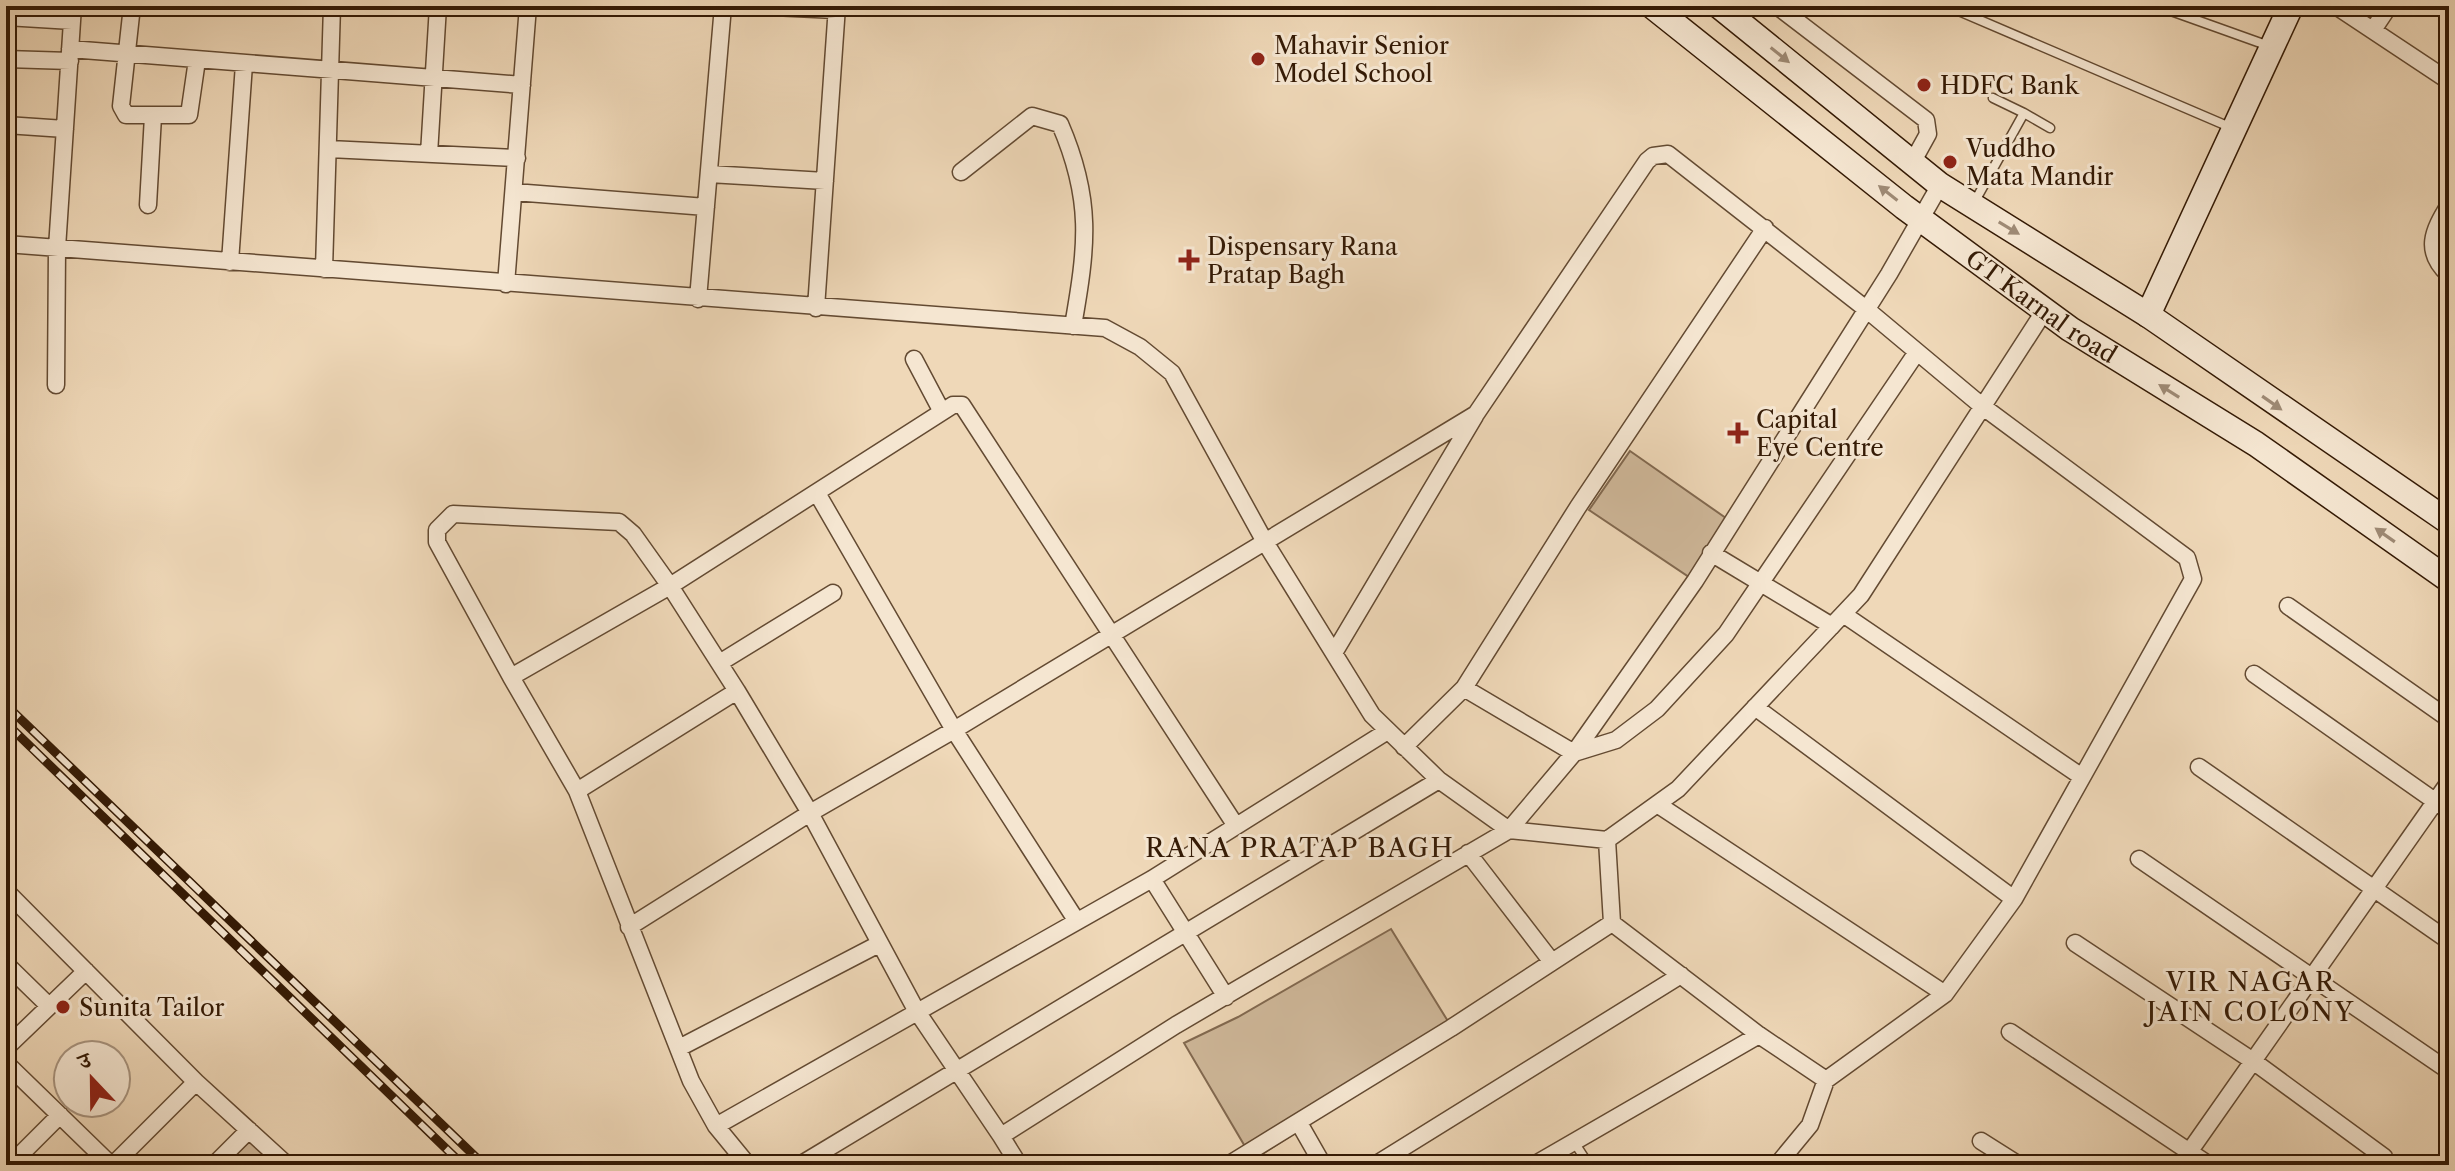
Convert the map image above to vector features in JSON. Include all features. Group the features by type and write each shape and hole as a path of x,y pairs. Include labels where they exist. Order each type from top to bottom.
{"main road":[{"name":"GT Karnal road","path":"1719,6 1940,185 2148,315 2449,522"},
{"path":"2148,315 2291,6"},
{"name":"GT Karnal road","path":"1658,8 1920,218 2045,310 2256,444 2449,580"}],"street":[{"path":"132,6 121,109 126,115 189,115 197,60"},
{"path":"324,269 332,6"},
{"path":"429,154 438,6"},
{"path":"506,284 528,6"},
{"path":"698,299 723,6"},
{"path":"754,6 836,8 816,308"},
{"path":"1777,6 1926,120 1928,134 1912,163"},
{"path":"2336,6 2449,81"},
{"path":"2373,30 2389,6"},
{"path":"6,17 72,14 57,248 56,385"},
{"path":"6,59 126,54 522,85"},
{"path":"230,262 244,64"},
{"path":"148,205 153,116"},
{"path":"961,172 1032,116 1060,124 1078,167 1087,248 1073,326"},
{"path":"6,125 65,129"},
{"path":"329,149 517,158"},
{"path":"1334,653 1476,414 1653,156 1668,154 1866,309 1982,406 2187,558 2194,572 2193,579 2014,899 1945,994 1826,1080 1810,1125 1777,1165"},
{"path":"709,174 825,181"},
{"path":"1001,1136 1226,997 1509,830 1574,753 1711,553 1866,309 1940,185"},
{"path":"514,192 706,207"},
{"path":"2449,205 2434,230 2430,246 2437,263 2449,275"},
{"path":"1404,747 1464,688 1578,507 1765,228"},
{"path":"6,244 1105,328 1140,347 1172,373 1265,542 1372,715 1386,732 1439,780 1509,830 1607,840 1678,789 1861,595 2045,310"},
{"path":"1464,688 1574,753 1616,740 1657,709 1726,634 1917,352"},
{"path":"914,359 942,412"},
{"path":"511,677 670,586 957,404 965,407 1236,826"},
{"path":"629,927 810,813 1113,635 1476,414"},
{"path":"817,493 954,730 1076,920"},
{"path":"748,1165 716,1126 691,1081 577,791 437,542 437,530 453,514 619,522 633,534 721,662 810,813 916,1010 1019,1165"},
{"path":"1711,553 1760,583 1838,620 2082,777"},
{"path":"721,662 833,593"},
{"path":"2288,606 2449,719"},
{"path":"2254,674 2442,806"},
{"path":"577,791 737,691"},
{"path":"1755,707 2014,899"},
{"path":"716,1126 1152,879 1386,732"},
{"path":"2199,767 2449,941"},
{"path":"800,1165 1439,780"},
{"path":"2185,1158 2374,888 2442,806 2449,782"},
{"path":"1657,804 1945,994"},
{"path":"1607,840 1612,923 1759,1035 1826,1080"},
{"path":"1468,853 1552,962"},
{"path":"2139,859 2449,1071"},
{"path":"1152,879 1226,997"},
{"path":"6,891 196,1082 287,1165"},
{"path":"1228,1165 1612,923"},
{"path":"2075,943 2253,1061 2384,1157"},
{"path":"679,1048 879,944"},
{"path":"6,964 49,1006"},
{"path":"6,1048 86,971"},
{"path":"1375,1165 1681,975"},
{"path":"2010,1032 2185,1158 2209,1165"},
{"path":"1534,1165 1759,1035"},
{"path":"6,1063 52,1107"},
{"path":"64,1119 112,1165 196,1082"},
{"path":"10,1165 56,1119"},
{"path":"1299,1123 1323,1165"},
{"path":"214,1165 249,1130"},
{"path":"1981,1141 2019,1165"}],"lane":[{"path":"1947,6 2069,55 2236,130"},
{"path":"2157,6 2274,48"},
{"path":"1993,98 2050,128"},
{"path":"1972,205 2024,113"},
{"path":"1574,1141 1589,1165"}],"shaded area":[{"path":"1630,451 1733,523 1695,581 1589,510"},
{"path":"1391,929 1454,1031 1253,1160 1184,1043 1238,1017"},
{"path":"250,1141 278,1165 225,1165"}],"railway":[{"path":"6,705 484,1165"},
{"path":"6,723 463,1165"}],"place":[{"name":"Mahavir Senior Model School","path":"1258,59"},
{"name":"HDFC Bank","path":"1924,85"},
{"name":"Vuddho Mata Mandir","path":"1950,162"},
{"name":"Dispensary Rana Pratap Bagh","path":"1189,260"},
{"name":"Capital Eye Centre","path":"1738,433"},
{"name":"Sunita Tailor","path":"63,1007"}],"district":[{"name":"RANA PRATAP BAGH","path":"1300,848"},
{"name":"VIR NAGAR JAIN COLONY","path":"2251,997"}]}
